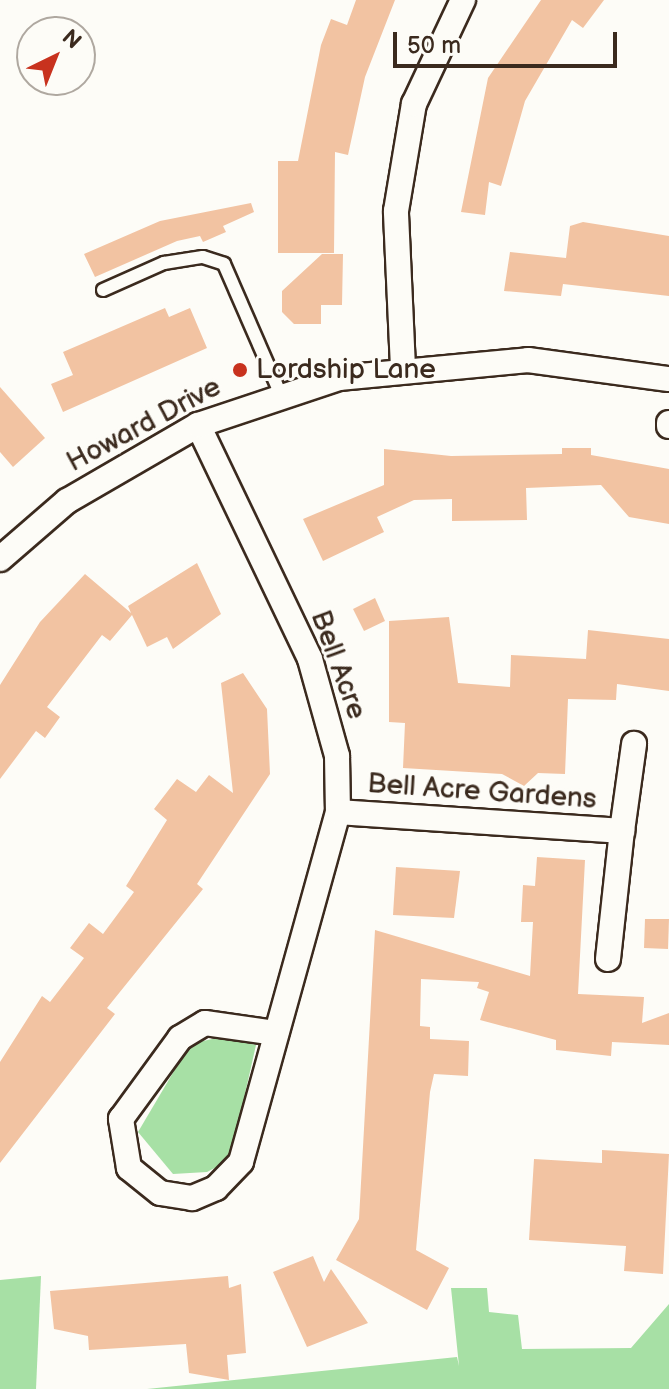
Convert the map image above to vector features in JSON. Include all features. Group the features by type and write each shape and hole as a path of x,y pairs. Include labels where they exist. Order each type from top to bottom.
{"street":[{"path":"403,368 396,211 414,104 463,0"},
{"name":"Howard Drive","path":"0,559 67,501 198,425 281,395 403,368 528,360 669,379"},
{"name":"Bell Acre","path":"198,425 315,671 337,756 338,812 241,1162 216,1188 176,1197 129,1168 121,1119 180,1038 205,1023 276,1033"},
{"name":"Bell Acre Gardens","path":"608,959 634,744"},
{"name":"Bell Acre Gardens","path":"338,812 622,831"}],"lane":[{"path":"103,290 164,263 203,257 224,264 281,395"}],"green space":[{"path":"221,1037 256,1045 230,1160 207,1172 173,1174 138,1132 190,1044"},
{"path":"41,1276 36,1389 0,1389 0,1280"},
{"path":"451,1288 487,1288 489,1312 518,1315 522,1349 631,1348 669,1304 669,1389 147,1389 457,1357 459,1366"}],"building":[{"path":"356,0 395,0 365,77 348,155 335,152 334,253 278,253 278,161 298,161 321,45 331,19 347,25"},
{"path":"541,0 604,0 583,28 572,20 525,101 501,186 489,182 485,215 461,212 488,78"},
{"path":"251,203 254,212 223,226 226,232 203,242 200,236 177,241 95,277 84,254 160,221"},
{"path":"583,222 669,236 669,296 563,284 561,296 504,291 510,252 566,258 570,226"},
{"path":"322,254 343,254 342,305 321,305 321,324 294,324 282,312 282,291"},
{"path":"165,308 169,317 190,308 207,348 63,412 51,384 73,375 63,352"},
{"path":"0,387 45,438 13,467 0,452"},
{"path":"562,448 591,448 591,455 669,469 669,524 629,517 601,485 526,488 527,520 452,521 452,499 414,500 377,517 384,532 323,561 303,519 384,485 384,449 451,456 562,454"},
{"path":"197,563 221,614 173,649 167,637 147,647 132,615 110,641 102,635 47,707 60,717 45,738 36,731 0,779 0,685 40,622 85,574 131,613 128,606"},
{"path":"375,598 385,621 364,631 353,609"},
{"path":"449,617 458,683 510,687 511,655 586,659 588,630 669,639 669,691 617,684 616,700 568,699 565,774 538,773 524,786 502,774 403,768 405,723 389,722 389,621"},
{"path":"243,673 267,709 270,774 197,884 203,889 107,1008 115,1014 0,1163 0,1062 42,996 50,1002 84,958 70,948 89,923 103,934 134,892 126,886 167,820 154,809 177,779 196,792 209,775 233,793 221,683"},
{"path":"537,857 585,860 578,994 644,997 642,1023 669,1013 669,1045 612,1042 611,1056 556,1050 556,1040 480,1020 489,992 477,988 479,982 421,979 420,1026 430,1027 430,1039 469,1041 468,1076 434,1074 430,1092 416,1250 449,1268 427,1310 336,1260 359,1219 375,930 530,976 533,922 521,922 523,885 535,886"},
{"path":"396,867 460,871 454,918 393,915"},
{"path":"645,919 669,919 668,949 644,948"},
{"path":"602,1150 669,1154 663,1274 624,1271 626,1246 529,1240 534,1159 602,1163"},
{"path":"313,1256 324,1282 331,1269 368,1323 307,1347 273,1272"},
{"path":"228,1276 229,1288 241,1284 246,1353 227,1355 229,1380 189,1373 186,1344 89,1350 88,1336 54,1329 50,1291"}],"place":[{"name":"Lordship Lane","path":"240,370"}]}
